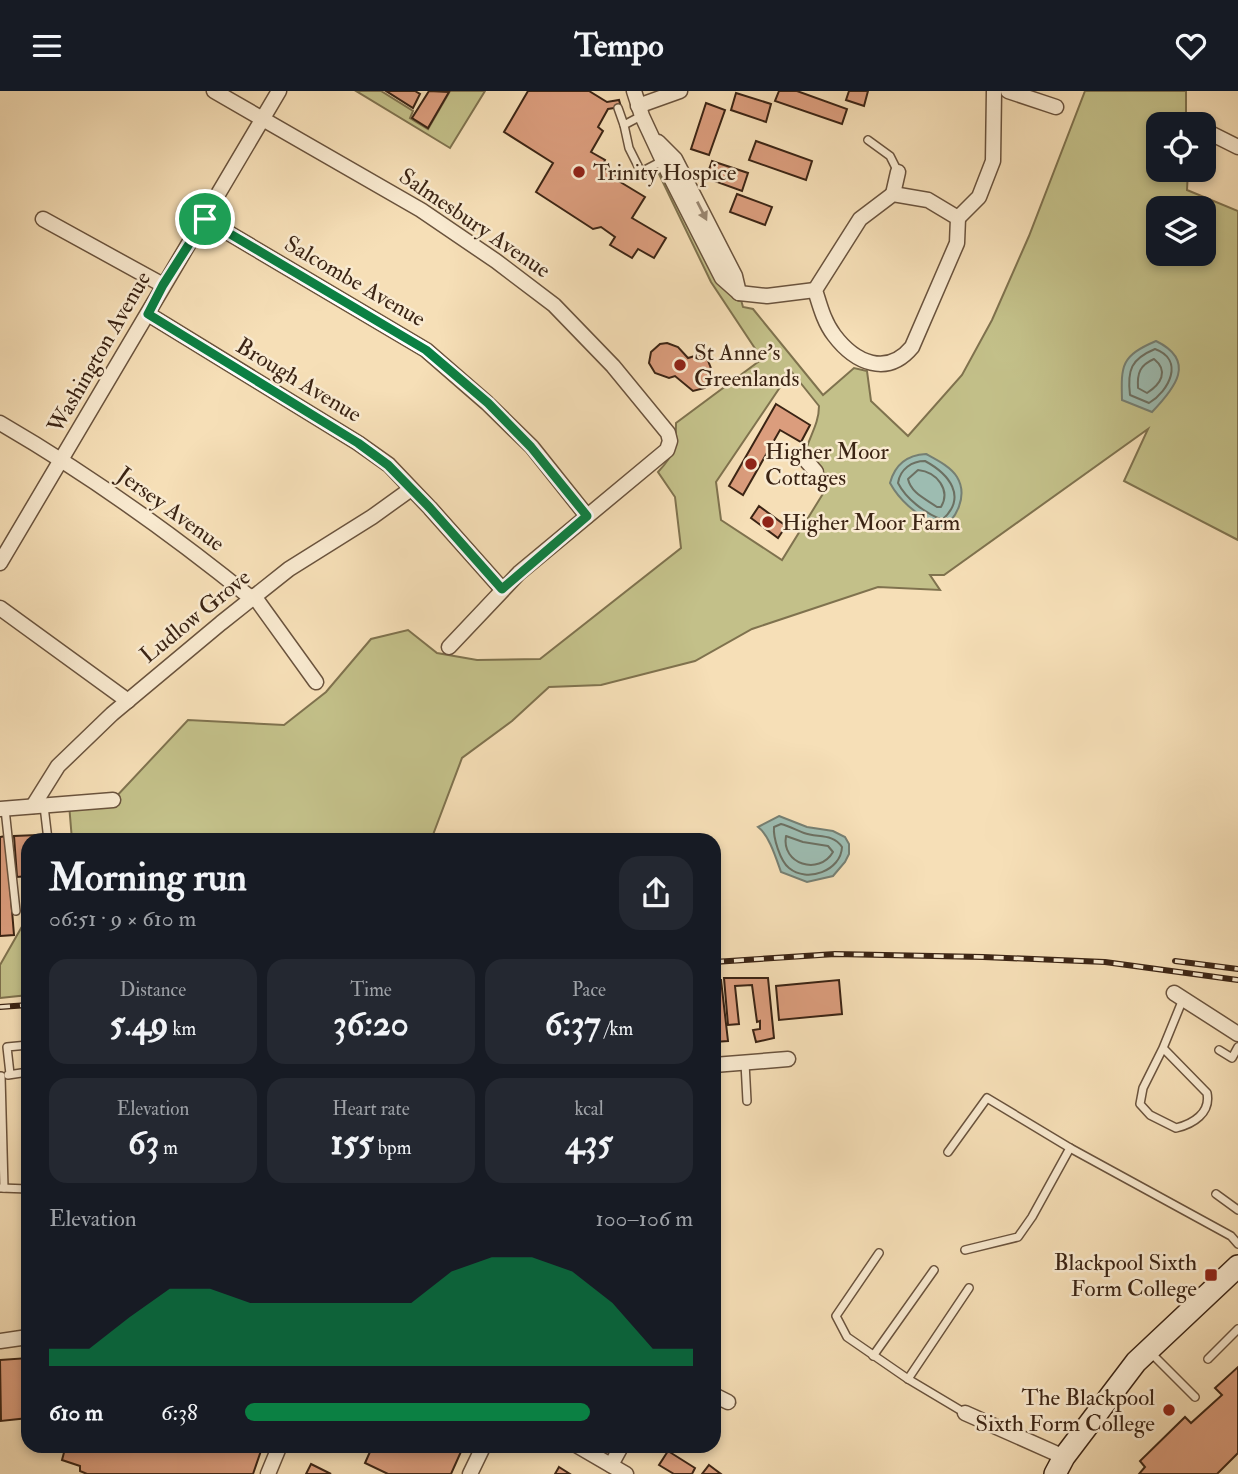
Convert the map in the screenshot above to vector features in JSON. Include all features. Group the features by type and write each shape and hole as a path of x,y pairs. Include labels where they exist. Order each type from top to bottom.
{"main road":[{"path":"1059,1466 1136,1362 1238,1266"}],"street":[{"name":"Salmesbury Avenue","path":"214,91 421,210 496,261 554,305 612,366 668,433 670,441 667,450 587,516"},
{"name":"Washington Avenue","path":"0,562 279,91"},
{"path":"634,91 651,135 667,158 722,278 739,293 767,296 815,290"},
{"path":"640,111 680,91"},
{"path":"898,172 893,194 860,219 815,290 822,314 835,336 853,354 864,361 878,364 889,364 903,357 912,347 954,252 958,218 979,197 993,161 994,91"},
{"path":"1008,91 1056,107"},
{"path":"1216,136 1238,146"},
{"path":"893,194 928,200 958,218"},
{"path":"43,219 163,285"},
{"name":"Salcombe Avenue","path":"205,219 426,350 488,403 531,447 587,516"},
{"name":"Brough Avenue","path":"148,314 358,443 388,465 502,589"},
{"name":"Jersey Avenue","path":"0,423 63,459 252,597 316,682"},
{"path":"804,458 816,473"},
{"name":"Ludlow Grove","path":"38,806 58,766 128,701 289,569 411,489"},
{"path":"449,647 502,589 587,516"},
{"path":"0,608 128,701"},
{"path":"3,809 113,800"},
{"path":"1178,996 1238,1034"},
{"path":"721,1065 788,1059"},
{"path":"0,1341 21,1338"},
{"path":"721,1398 728,1402"},
{"path":"965,1413 1059,1466"},
{"path":"268,1474 277,1453"},
{"path":"470,1474 480,1453"},
{"path":"590,1453 626,1474"},
{"path":"611,1465 618,1453"}],"lane":[{"path":"618,108 629,148 641,172 667,158"},
{"path":"624,125 640,111"},
{"path":"868,140 890,156 898,172"},
{"path":"38,806 46,833"},
{"path":"3,809 16,911"},
{"path":"1163,1048 1206,1093 1209,1101 1197,1119 1176,1128 1161,1122 1140,1104 1143,1089 1163,1048 1178,996"},
{"path":"4,1045 2,1188 21,1189"},
{"path":"1219,1049 1232,1058 1238,1048"},
{"path":"745,1063 747,1101"},
{"path":"948,1152 987,1098 1069,1148 1231,1236 1238,1244"},
{"path":"965,1250 1018,1237 1032,1217 1069,1148"},
{"path":"1216,1194 1238,1210"},
{"path":"879,1254 836,1316 847,1337 908,1379 965,1413"},
{"path":"873,1356 934,1270"},
{"path":"908,1379 969,1288"},
{"path":"1208,1359 1238,1329"},
{"path":"1149,1350 1195,1397"}],"shaded area":[{"path":"356,91 381,91 413,111 410,118 428,129 450,91 485,91 450,148"},
{"path":"1085,91 1186,91 1186,112 1146,112 1146,182 1187,182 1187,190 1202,196 1146,196 1146,266 1216,266 1216,202 1238,211 1238,540 1124,481 1148,429 944,575 930,575 940,590 878,587 752,629 695,661 601,685 549,687 512,721 462,758 434,833 71,833 69,804 113,800 188,720 284,725 326,692 371,639 408,630 437,653 477,660 540,659 681,548 675,497 658,472 673,450 676,423 762,359 711,282 657,170 665,166 739,293 743,307 753,309 823,395 854,368 867,371 871,401 908,436 962,375 992,320 1029,236","holes":["791,371 819,406 804,458 829,484 782,560 721,520 716,482"]},
{"path":"21,928 21,996 0,998 0,965"}],"water":[{"path":"1156,341 1169,349 1179,366 1174,384 1152,412 1122,400 1122,378 1130,357"},
{"path":"926,454 951,470 960,484 961,499 956,513 940,529 906,504 890,483 903,462 913,456"},
{"path":"779,816 845,837 849,844 849,854 833,876 807,882 781,872 769,841 758,827"}],"building":[{"path":"386,91 415,91 420,94 413,108"},
{"path":"429,91 449,92 428,128 412,118"},
{"name":"Trinity Hospice","path":"528,91 589,91 607,102 619,100 621,107 608,109 598,127 603,131 591,152 605,160 602,167 619,177 617,180 645,197 632,218 666,238 654,258 638,249 632,258 610,245 615,237 601,227 593,229 536,192 553,163 504,132"},
{"path":"779,91 797,91 847,109 842,124 775,101"},
{"path":"849,91 868,91 864,106 846,100"},
{"path":"736,93 771,104 766,122 731,110"},
{"path":"706,103 725,110 709,155 691,149"},
{"path":"756,141 812,161 806,180 749,160"},
{"path":"712,161 748,173 742,191 706,178"},
{"path":"737,194 772,207 765,225 730,212"},
{"name":"St Anne's Greenlands","path":"667,343 678,347 688,358 705,353 712,371 705,388 693,391 675,376 669,378 655,373 649,363 651,352 660,344"},
{"name":"Higher Moor Cottages","path":"776,404 810,425 801,442 780,430 743,495 729,486"},
{"name":"Higher Moor Farm","path":"759,506 786,526 778,538 751,518"},
{"path":"6,836 14,935 0,936 0,837"},
{"path":"14,836 21,836 21,877 17,877"},
{"path":"724,978 768,978 774,1038 756,1042 753,1030 760,1029 760,1021 757,1022 752,985 735,986 739,1024 728,1025"},
{"path":"721,980 728,1041 721,1042"},
{"path":"839,980 842,1014 779,1020 776,986"},
{"path":"21,1358 21,1419 1,1421 0,1360"},
{"path":"1238,1367 1238,1453 1217,1474 1139,1474 1145,1467 1140,1461 1185,1417 1191,1423 1222,1395 1215,1388"},
{"path":"64,1453 260,1453 253,1474 87,1474 80,1471 80,1466 62,1460"},
{"path":"369,1453 460,1453 451,1474 388,1474 365,1463"},
{"path":"667,1453 671,1453 695,1468 692,1474 674,1474 659,1465"},
{"path":"311,1464 331,1474 306,1474"},
{"path":"709,1465 721,1474 702,1474"},
{"path":"559,1467 570,1474 555,1474"}],"railway":[{"path":"721,962 835,954 983,957 1105,962 1238,980"},
{"path":"1175,961 1238,969"},
{"path":"0,1007 21,1006"}],"place":[{"name":"Trinity Hospice","path":"579,172"},
{"name":"St Anne's Greenlands","path":"680,365"},
{"name":"Higher Moor Cottages","path":"751,464"},
{"name":"Higher Moor Farm","path":"768,522"},
{"name":"Blackpool Sixth Form College","path":"1211,1275"},
{"name":"The Blackpool Sixth Form College","path":"1169,1410"}],"route":[{"path":"205,219 426,350 488,403 531,447 587,516 502,589 388,465 358,443 148,314 205,219"}]}
